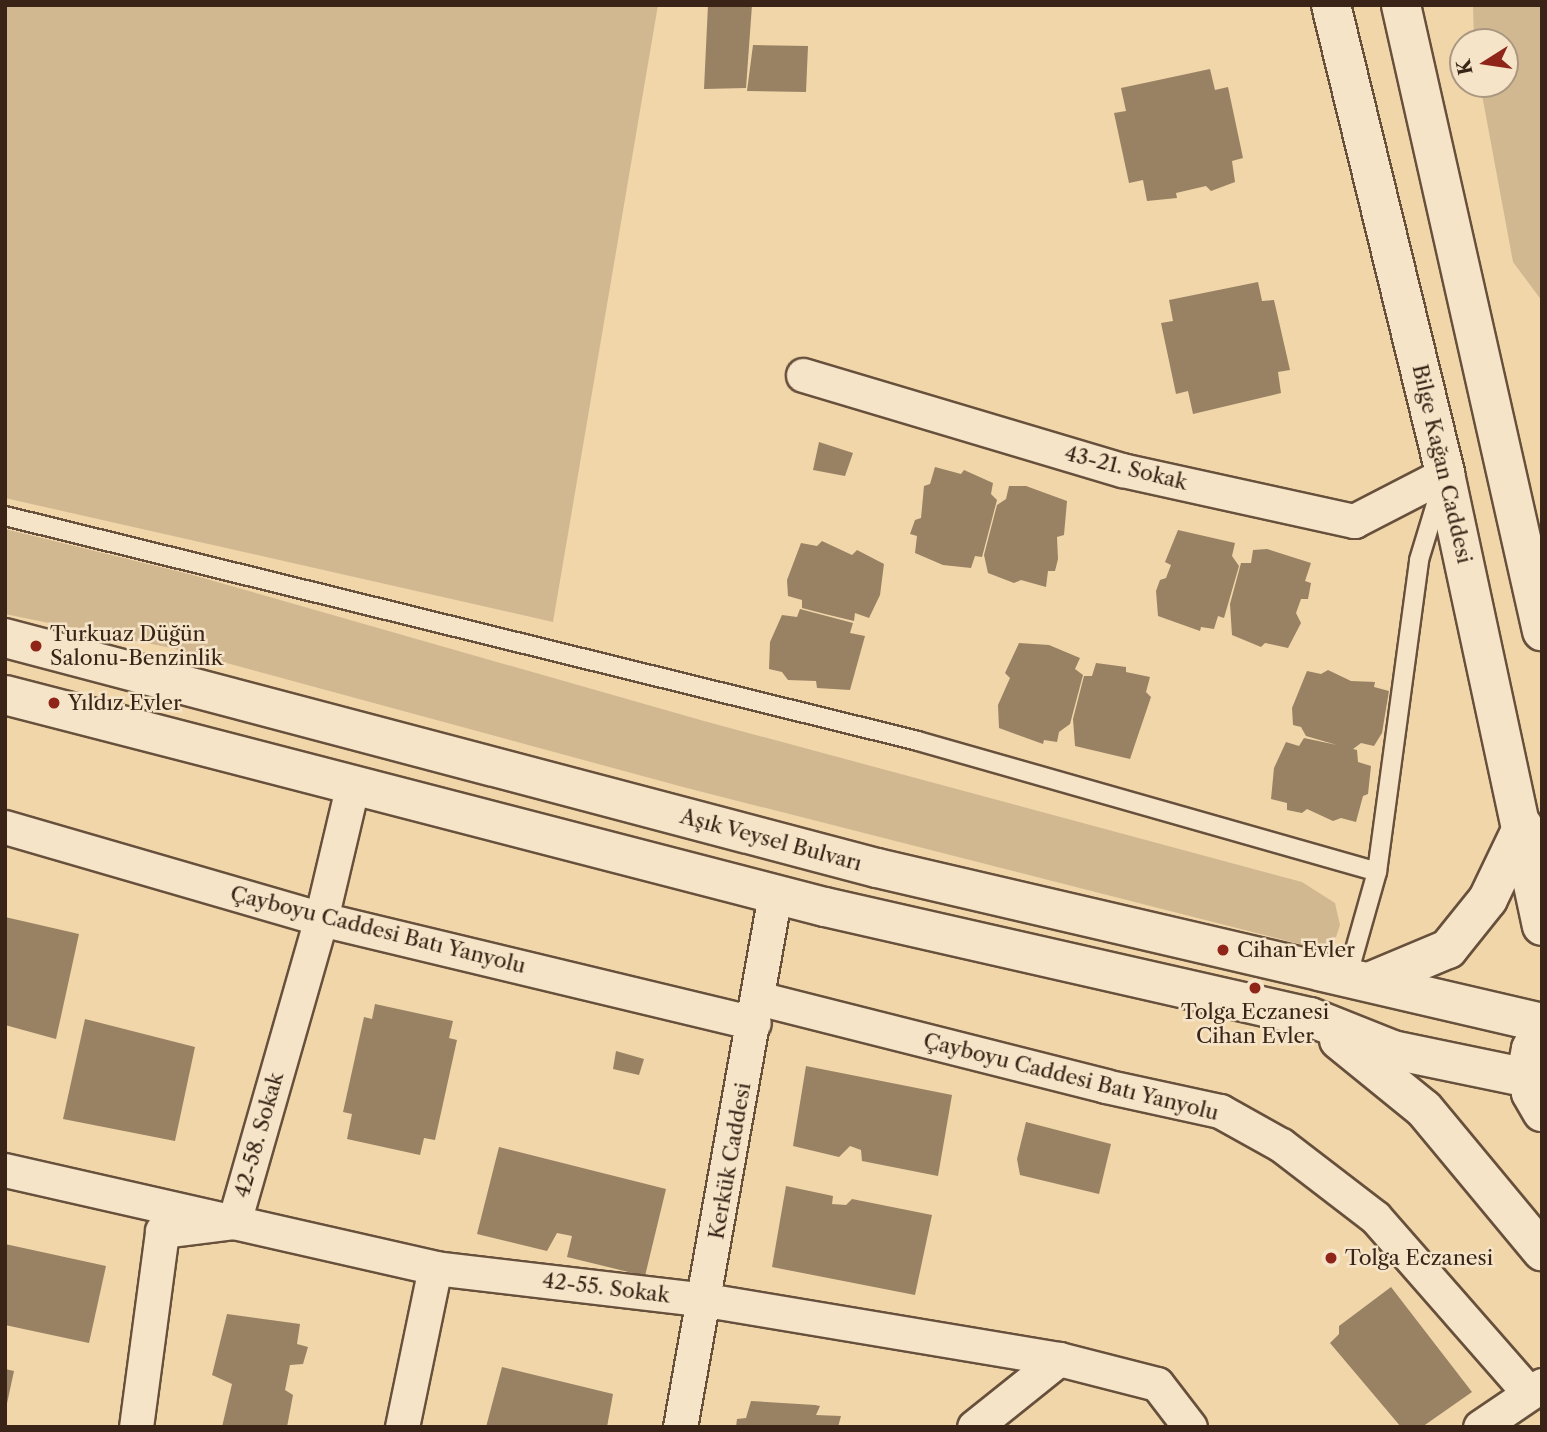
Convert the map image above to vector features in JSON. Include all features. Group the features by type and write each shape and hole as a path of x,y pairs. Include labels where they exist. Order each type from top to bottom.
{"street":[{"path":"1401,5 1542,631"},
{"name":"Bilge Kağan Caddesi","path":"1332,9 1445,474 1523,826 1542,926"},
{"name":"43-21. Sokak","path":"803,375 1122,470 1354,521 1445,474"},
{"name":"Aşık Veysel Bulvarı","path":"5,638 877,868 1358,980 1542,1026"},
{"path":"5,695 352,788 775,894 1310,1017 1393,1050 1535,1095 1531,1049 1542,1026"},
{"name":"42-58. Sokak","path":"136,1427 162,1231 234,1222 321,919 352,788"},
{"path":"1358,980 1448,949 1488,899 1523,826"},
{"name":"Çayboyu Caddesi Batı Yanyolu","path":"5,828 321,919 1220,1111 1281,1145 1375,1217 1535,1389"},
{"name":"Kerkük Caddesi","path":"680,1427 706,1300 775,894"},
{"path":"1310,1017 1424,1109 1542,1251"},
{"name":"42-55. Sokak","path":"5,1170 435,1268 706,1300 1059,1359 1157,1384 1190,1427"},
{"path":"402,1427 435,1268"},
{"path":"974,1427 1059,1359"},
{"path":"1480,1427 1535,1389"}],"lane":[{"path":"1358,980 1377,872 1419,560 1445,474"},
{"path":"5,516 918,741 1377,872"}],"shaded area":[{"path":"5,5 658,5 553,622 5,498"},
{"path":"1473,5 1542,5 1542,301 1513,262 1483,98 1519,98 1519,28 1474,28"},
{"path":"5,529 189,574 704,721 1302,882 1335,903 1340,925 1336,937 1319,949 683,787 171,648 5,614"}],"building":[{"path":"708,5 752,5 746,88 704,89"},
{"path":"753,45 808,46 806,92 747,91"},
{"path":"1210,69 1215,90 1228,87 1243,158 1232,161 1235,182 1211,191 1206,186 1176,193 1177,198 1147,201 1143,180 1129,183 1114,113 1126,111 1121,88"},
{"path":"1258,282 1262,301 1274,300 1290,370 1278,372 1281,393 1193,414 1188,391 1176,394 1161,323 1173,321 1169,300"},
{"path":"819,442 853,453 845,476 813,470"},
{"path":"935,467 961,474 964,470 993,483 991,494 997,500 982,557 975,556 971,568 943,565 915,553 917,536 910,534 915,520 921,518 924,486 930,484"},
{"path":"1009,486 1026,486 1067,501 1064,535 1057,537 1058,559 1055,571 1048,571 1046,587 1021,580 1014,583 988,573 984,555 997,505 1006,499"},
{"path":"1178,530 1235,543 1232,556 1239,566 1224,618 1218,616 1214,629 1201,627 1200,631 1158,616 1156,591 1160,580 1166,578 1171,565 1165,562"},
{"path":"822,541 852,555 857,550 884,564 880,595 869,618 855,613 854,621 802,608 802,600 788,596 787,580 801,543 817,546"},
{"path":"1267,549 1311,563 1305,581 1311,583 1308,599 1301,599 1296,613 1301,623 1288,648 1265,643 1261,647 1232,635 1230,604 1241,563 1251,563 1253,550"},
{"path":"800,609 853,623 850,633 865,636 850,690 817,688 816,681 788,680 782,672 769,669 770,642 782,615 797,617"},
{"path":"1019,643 1049,645 1080,658 1075,669 1083,675 1070,724 1059,732 1057,742 1044,740 1043,744 999,728 998,705 1010,678 1005,673"},
{"path":"1096,663 1126,667 1126,672 1150,677 1146,692 1151,697 1130,759 1075,746 1073,719 1084,676 1092,676"},
{"path":"1328,670 1351,681 1375,682 1374,687 1389,691 1382,733 1374,746 1361,743 1353,749 1357,750 1358,762 1371,766 1368,794 1363,796 1356,822 1341,818 1333,821 1307,809 1302,813 1287,810 1287,803 1271,799 1274,768 1286,742 1299,746 1304,738 1337,745 1306,736 1301,727 1293,725 1292,708 1307,671 1321,674"},
{"path":"5,917 79,934 56,1039 5,1025"},
{"path":"375,1004 453,1021 449,1038 457,1040 435,1140 424,1138 420,1155 347,1139 352,1114 343,1112 364,1017 372,1019"},
{"path":"85,1019 195,1047 175,1141 63,1119"},
{"path":"616,1051 644,1059 639,1075 613,1069"},
{"path":"806,1066 952,1095 938,1176 862,1161 861,1150 850,1146 839,1157 793,1146"},
{"path":"1026,1122 1111,1144 1099,1194 1020,1175 1017,1159"},
{"path":"499,1147 666,1189 645,1276 567,1257 572,1236 557,1233 547,1251 477,1234"},
{"path":"786,1186 833,1196 832,1204 846,1205 852,1199 932,1215 915,1295 772,1267"},
{"path":"5,1244 106,1266 89,1343 5,1325"},
{"path":"1391,1287 1472,1392 1422,1427 1401,1427 1330,1343 1339,1334 1339,1326"},
{"path":"227,1314 300,1324 297,1344 308,1347 303,1364 290,1365 285,1390 293,1395 287,1427 222,1427 232,1384 212,1375"},
{"path":"502,1367 613,1394 607,1427 486,1427"},
{"path":"5,1369 14,1371 6,1408 5,1408"},
{"path":"751,1401 815,1405 820,1406 816,1415 841,1416 838,1427 736,1427 737,1419 746,1418"}],"place":[{"name":"Turkuaz Düğün Salonu-Benzinlik","path":"36,646"},
{"name":"Yıldız Evler","path":"54,703"},
{"name":"Cihan Evler","path":"1223,950"},
{"name":"Tolga Eczanesi Cihan Evler","path":"1255,988"},
{"name":"Tolga Eczanesi","path":"1331,1258"}]}
